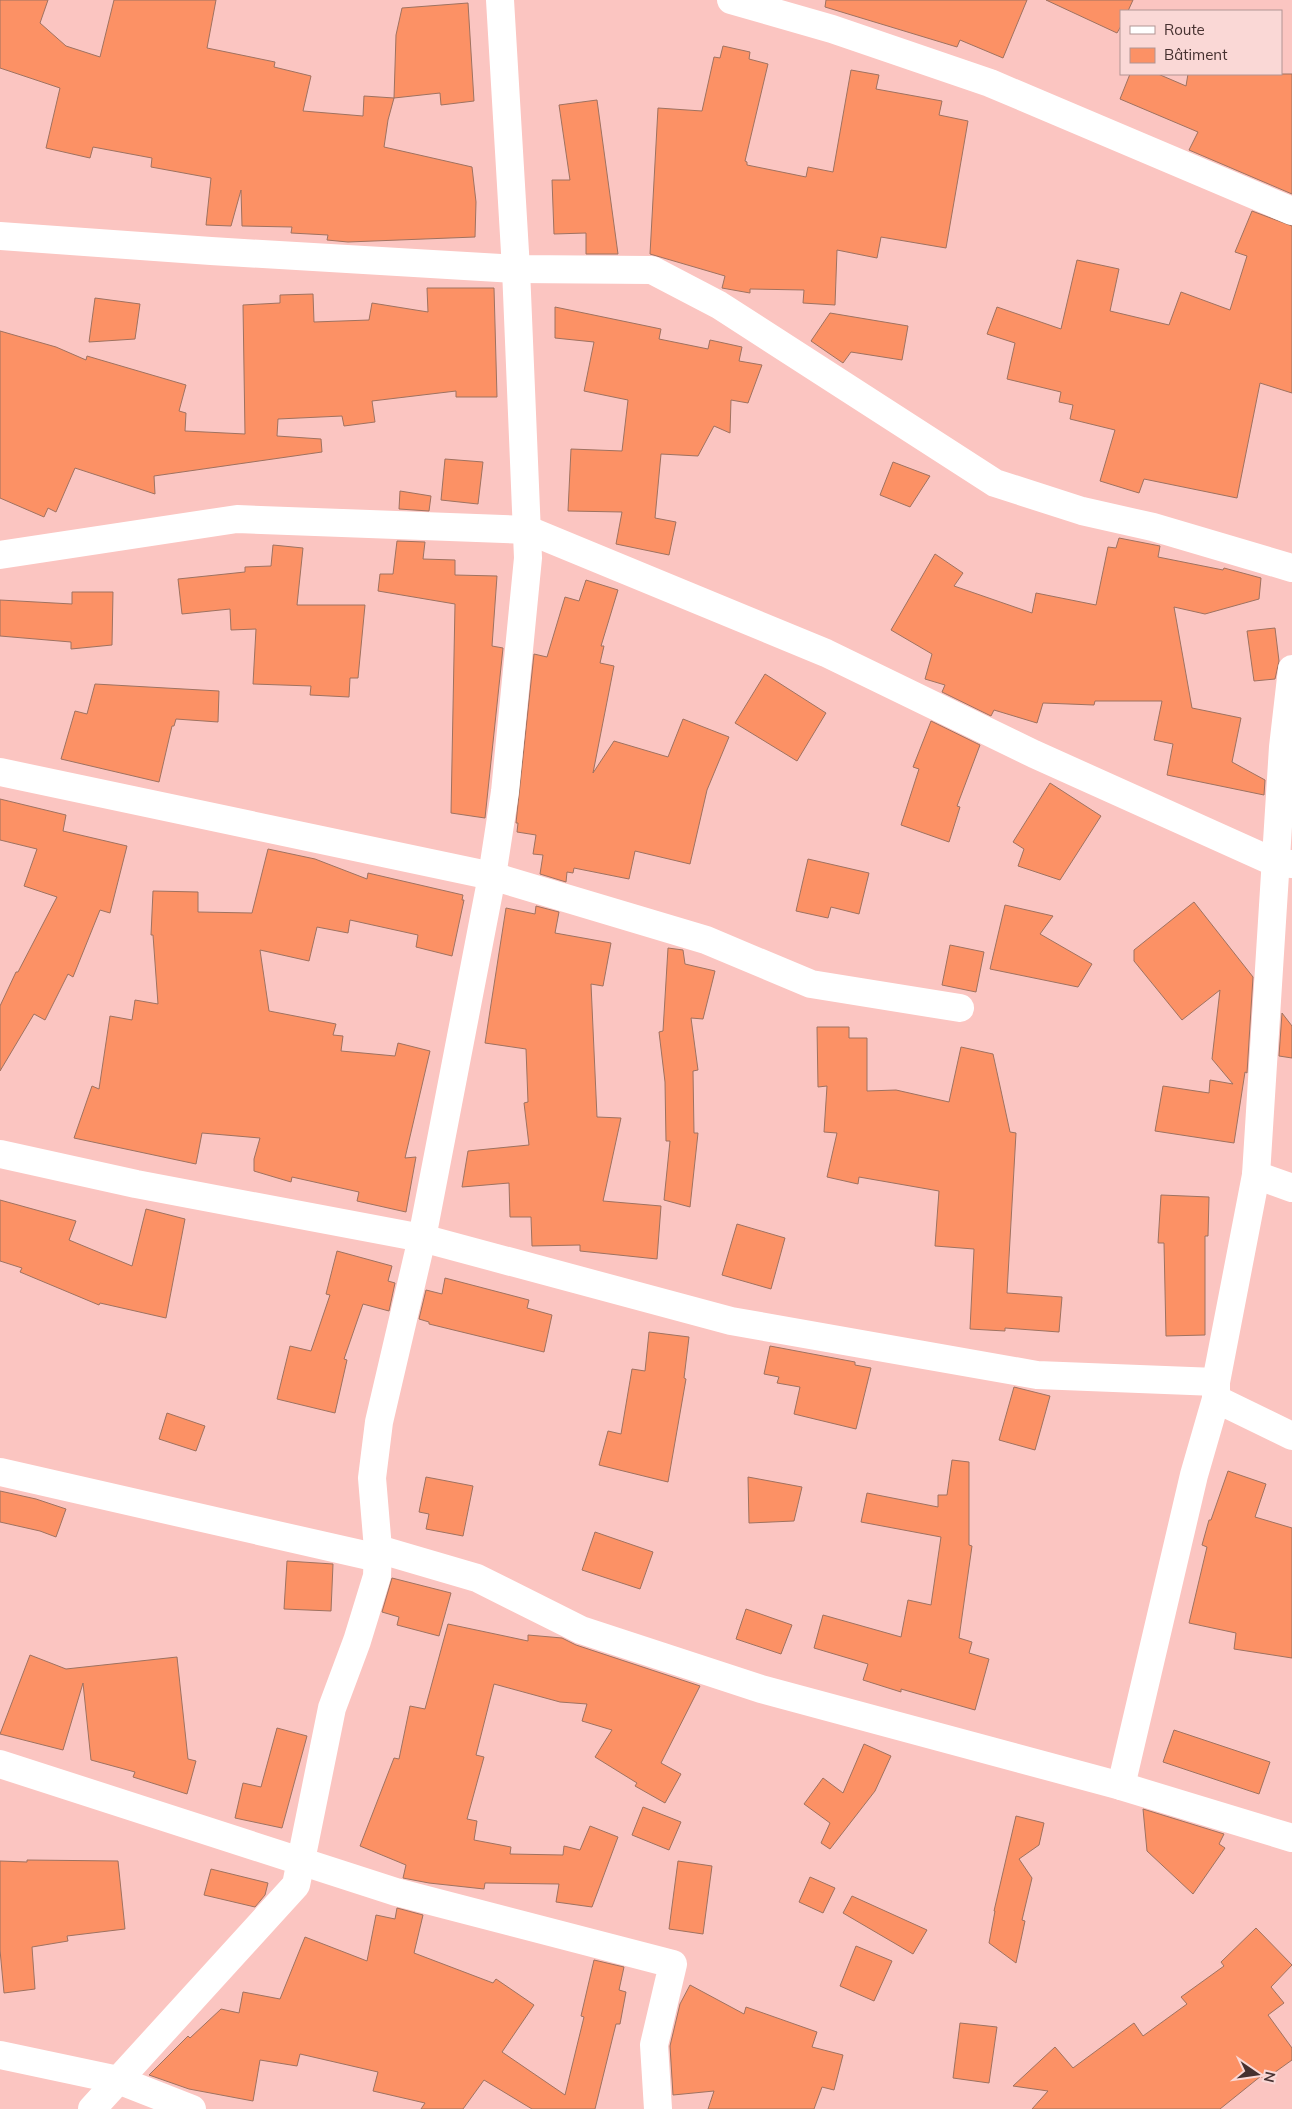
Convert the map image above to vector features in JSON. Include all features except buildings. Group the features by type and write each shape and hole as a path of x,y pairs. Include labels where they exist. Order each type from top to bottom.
{"street":[{"path":"92,2109 296,1885 332,1708 374,1590 377,1576 378,1554 372,1478 379,1422 422,1238 492,876 504,792 528,558 516,269 500,0"},
{"path":"731,0 832,29 990,83 1292,211"},
{"path":"0,236 211,251 516,269 652,270 719,305 995,483 1082,511 1153,527 1292,568"},
{"path":"0,555 238,519 528,530 826,653 1034,754 1284,864"},
{"path":"1121,1786 1194,1474 1216,1391 1256,1174 1284,864 1283,747 1292,669"},
{"path":"0,772 492,876 706,940 811,984 960,1008"},
{"path":"0,1154 136,1184 422,1238 731,1322 1037,1375 1216,1391 1292,1436"},
{"path":"1256,1174 1292,1188"},
{"path":"0,1472 378,1554 477,1578 580,1630 761,1689 1121,1786 1292,1838"},
{"path":"0,1764 396,1892 673,1964 654,2045 658,2109"},
{"path":"0,2055 118,2080 192,2109"}]}
